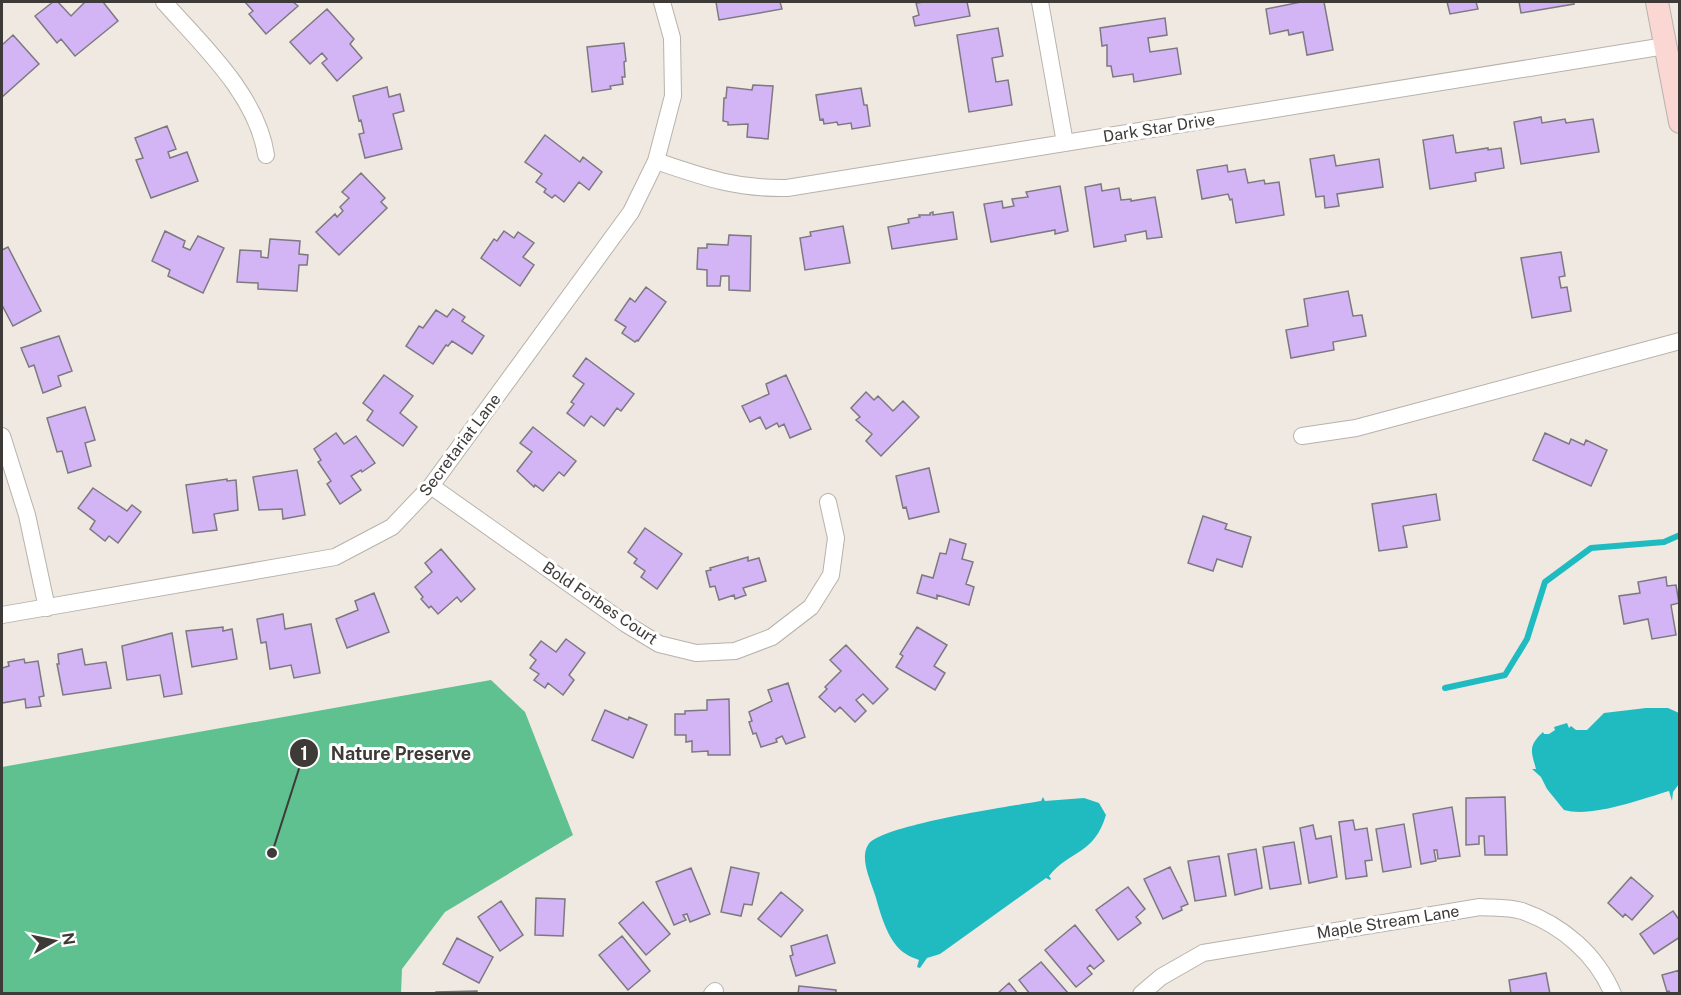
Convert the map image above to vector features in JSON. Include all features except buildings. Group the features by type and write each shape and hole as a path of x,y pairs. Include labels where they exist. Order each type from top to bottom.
{"main road":[{"path":"1657,2 1680,122"}],"street":[{"path":"164,2 235,82 263,136 266,155"},
{"name":"Secretariat Lane","path":"2,615 335,557 392,527 431,486 631,212 656,161 673,96 672,38 662,2"},
{"path":"1040,2 1065,143"},
{"name":"Dark Star Drive","path":"656,161 727,184 757,188 787,188 1665,46"},
{"path":"1302,436 1356,428 1680,341"},
{"path":"2,436 27,515 47,608"},
{"name":"Bold Forbes Court","path":"431,486 626,624 659,644 696,653 735,651 772,638 811,607 831,575 836,538 828,502"},
{"name":"Maple Stream Lane","path":"1141,993 1161,977 1203,952 1480,907 1520,910 1552,924 1581,946 1605,975 1613,993"}],"green space":[{"path":"491,680 525,712 573,835 445,912 402,969 401,993 2,993 2,767"}],"water":[{"path":"1668,708 1679,713 1679,784 1673,792 1672,801 1669,791 1602,810 1575,812 1564,810 1547,789 1541,777 1532,769 1536,769 1532,749 1538,737 1543,732 1549,734 1555,730 1554,727 1567,723 1569,728 1571,726 1576,730 1587,730 1604,713"},
{"path":"1043,797 1045,801 1084,798 1099,803 1106,815 1095,838 1057,867 1049,876 1050,880 1046,878 940,954 927,958 920,968 917,967 919,960 908,955 895,944 883,921 866,864 868,845 896,830 1041,801"}],"waterway":[{"path":"1445,688 1505,675 1527,639 1545,582 1591,548 1664,542 1680,535"}],"place":[{"name":"Nature Preserve","path":"272,853"}]}
